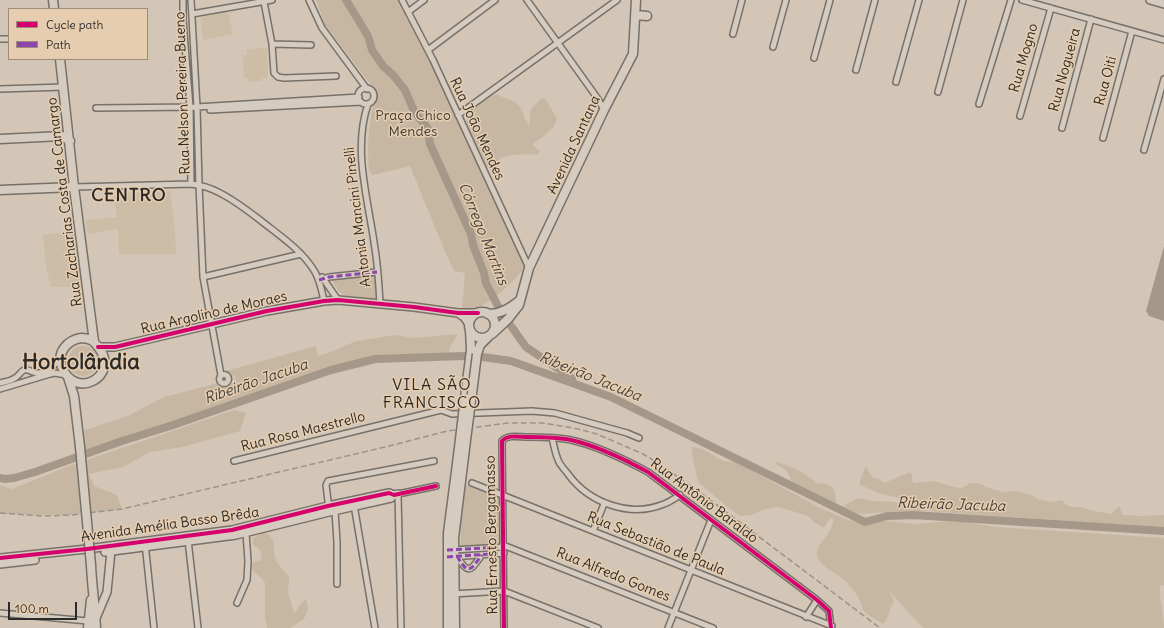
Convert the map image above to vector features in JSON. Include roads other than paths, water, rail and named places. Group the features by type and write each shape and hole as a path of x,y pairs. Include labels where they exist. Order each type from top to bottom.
{"main road":[{"name":"Avenida Santana","path":"474,354 480,345 507,321 519,305 529,268 633,54 636,0"},
{"path":"636,15 647,16"},
{"name":"Rua Zacharias Costa de Camargo","path":"60,60 74,187 96,344"},
{"path":"62,136 68,127"},
{"path":"0,138 62,136 70,142"},
{"path":"0,190 74,187"},
{"path":"488,314 492,317 495,324 490,336 478,338 473,335 470,327 472,317 478,313 488,314 501,312 520,299"},
{"name":"Avenida Santana","path":"451,594 452,554 460,456 474,354 470,327"},
{"path":"86,338 96,344 102,352 104,359 102,372 98,378 92,382 85,383 73,381 62,367 61,356 66,345 75,339 86,338"},
{"path":"68,376 74,396 80,447 91,565 91,622 96,628"},
{"path":"74,396 85,383"},
{"path":"91,622 99,602 92,594"},
{"path":"448,628 451,594"},
{"path":"451,594 455,628"}],"street":[{"name":"Rua Nelson Pereira Bueno","path":"183,0 183,20 190,107 191,184"},
{"name":"Rua Nelson Pereira Bueno","path":"191,0 197,109 203,277 221,375"},
{"path":"192,14 272,0"},
{"path":"96,108 190,107 197,109 360,99 368,104 372,101 374,96 372,91 367,89 322,28 309,0"},
{"name":"Rua João Mendes","path":"402,0 428,50 529,268"},
{"path":"408,12 424,0"},
{"path":"428,50 495,0"},
{"path":"527,0 598,99 606,107"},
{"path":"458,115 617,0"},
{"path":"733,34 742,0"},
{"path":"774,47 786,0"},
{"path":"814,58 830,0"},
{"path":"856,70 875,0"},
{"path":"896,82 919,0"},
{"path":"938,92 963,0"},
{"path":"979,104 1011,0"},
{"path":"1022,0 1164,40"},
{"path":"1150,0 1164,4"},
{"path":"264,2 272,44 274,73 278,77 284,78 336,76"},
{"name":"Rua Mogno","path":"1020,116 1051,8"},
{"name":"Rua Nogueira","path":"1062,128 1091,19"},
{"name":"Rua Oiti","path":"1104,138 1132,31"},
{"path":"272,44 311,45"},
{"path":"1144,150 1164,79"},
{"path":"0,89 64,87"},
{"path":"360,99 361,91 367,89"},
{"name":"Antonia Mancini Pinelli","path":"368,104 364,115 361,134 362,162 375,250 380,304"},
{"path":"74,187 191,184 199,185 219,192 238,204 292,245 338,300"},
{"path":"203,277 301,254"},
{"path":"321,279 377,272"},
{"path":"321,279 324,301"},
{"name":"Rua Argolino de Moraes","path":"96,344 113,348 267,311 324,301 338,300 458,313 478,313"},
{"path":"458,313 464,317 470,327"},
{"path":"104,365 108,353 113,348"},
{"path":"0,389 18,380 20,373 24,370 30,370 32,372 44,371 53,367 61,356"},
{"path":"32,372 33,379"},
{"path":"0,383 33,379 54,373 68,376"},
{"name":"Rua Rosa Maestrello","path":"234,461 442,410 452,414 532,411 556,413 627,433 639,438"},
{"name":"Rua Antônio Baraldo","path":"502,441 509,437 571,440 622,458 648,472 817,600 830,614 831,627"},
{"path":"552,438 559,462 572,481 590,497 604,504 625,508 643,509 664,505 680,495"},
{"name":"Rua Ernesto Bergamasso","path":"502,441 504,628"},
{"path":"337,584 337,542 326,485 328,481 434,461"},
{"name":"Rua Sebastião de Paula","path":"472,483 831,627"},
{"name":"Avenida Amélia Basso Brêda","path":"188,539 354,504 389,493 396,495 436,486"},
{"path":"396,495 401,628"},
{"path":"354,504 375,628"},
{"path":"593,531 604,504"},
{"name":"Avenida Amélia Basso Brêda","path":"0,558 246,533 331,509"},
{"path":"668,628 711,520"},
{"path":"237,602 247,580 248,561 246,533"},
{"path":"188,539 198,628"},
{"path":"145,544 154,628"},
{"name":"Avenida Amélia Basso Brêda","path":"0,564 111,551 145,544"},
{"path":"452,554 503,546"},
{"name":"Rua Alfredo Gomes","path":"503,546 713,628"},
{"path":"99,602 107,592 111,551"},
{"path":"452,554 482,555 504,553"},
{"path":"452,554 465,568 469,569 474,567 482,555"},
{"path":"451,594 504,591 598,628"},
{"path":"806,617 817,600"},
{"path":"0,613 91,622"}],"waterway":[{"name":"Córrego Martins","path":"346,0 368,36 372,50 383,66 393,75 405,90 414,111 428,129 430,144 471,234 473,245 484,273 486,283 501,312 526,347 572,378"},
{"name":"Córrego Martins","path":"0,478 14,478 35,472 331,370 375,359 464,356 511,361 611,397 865,522 887,516 913,515 1164,531"}],"railway":[{"path":"0,513 44,516 71,515 122,509 447,431 508,423 543,423 597,434 643,454 705,496 880,628"}],"district":[{"name":"CENTRO","path":"129,196"},
{"name":"Hortolândia","path":"81,363"},
{"name":"VILA SÃO FRANCISCO","path":"432,394"}],"park label":[{"name":"Praça Chico Mendes","path":"413,124"}],"water label":[{"name":"Ribeirão Jacuba","path":"590,377"},
{"name":"Ribeirão Jacuba","path":"256,382"},
{"name":"Ribeirão Jacuba","path":"951,505"}]}
